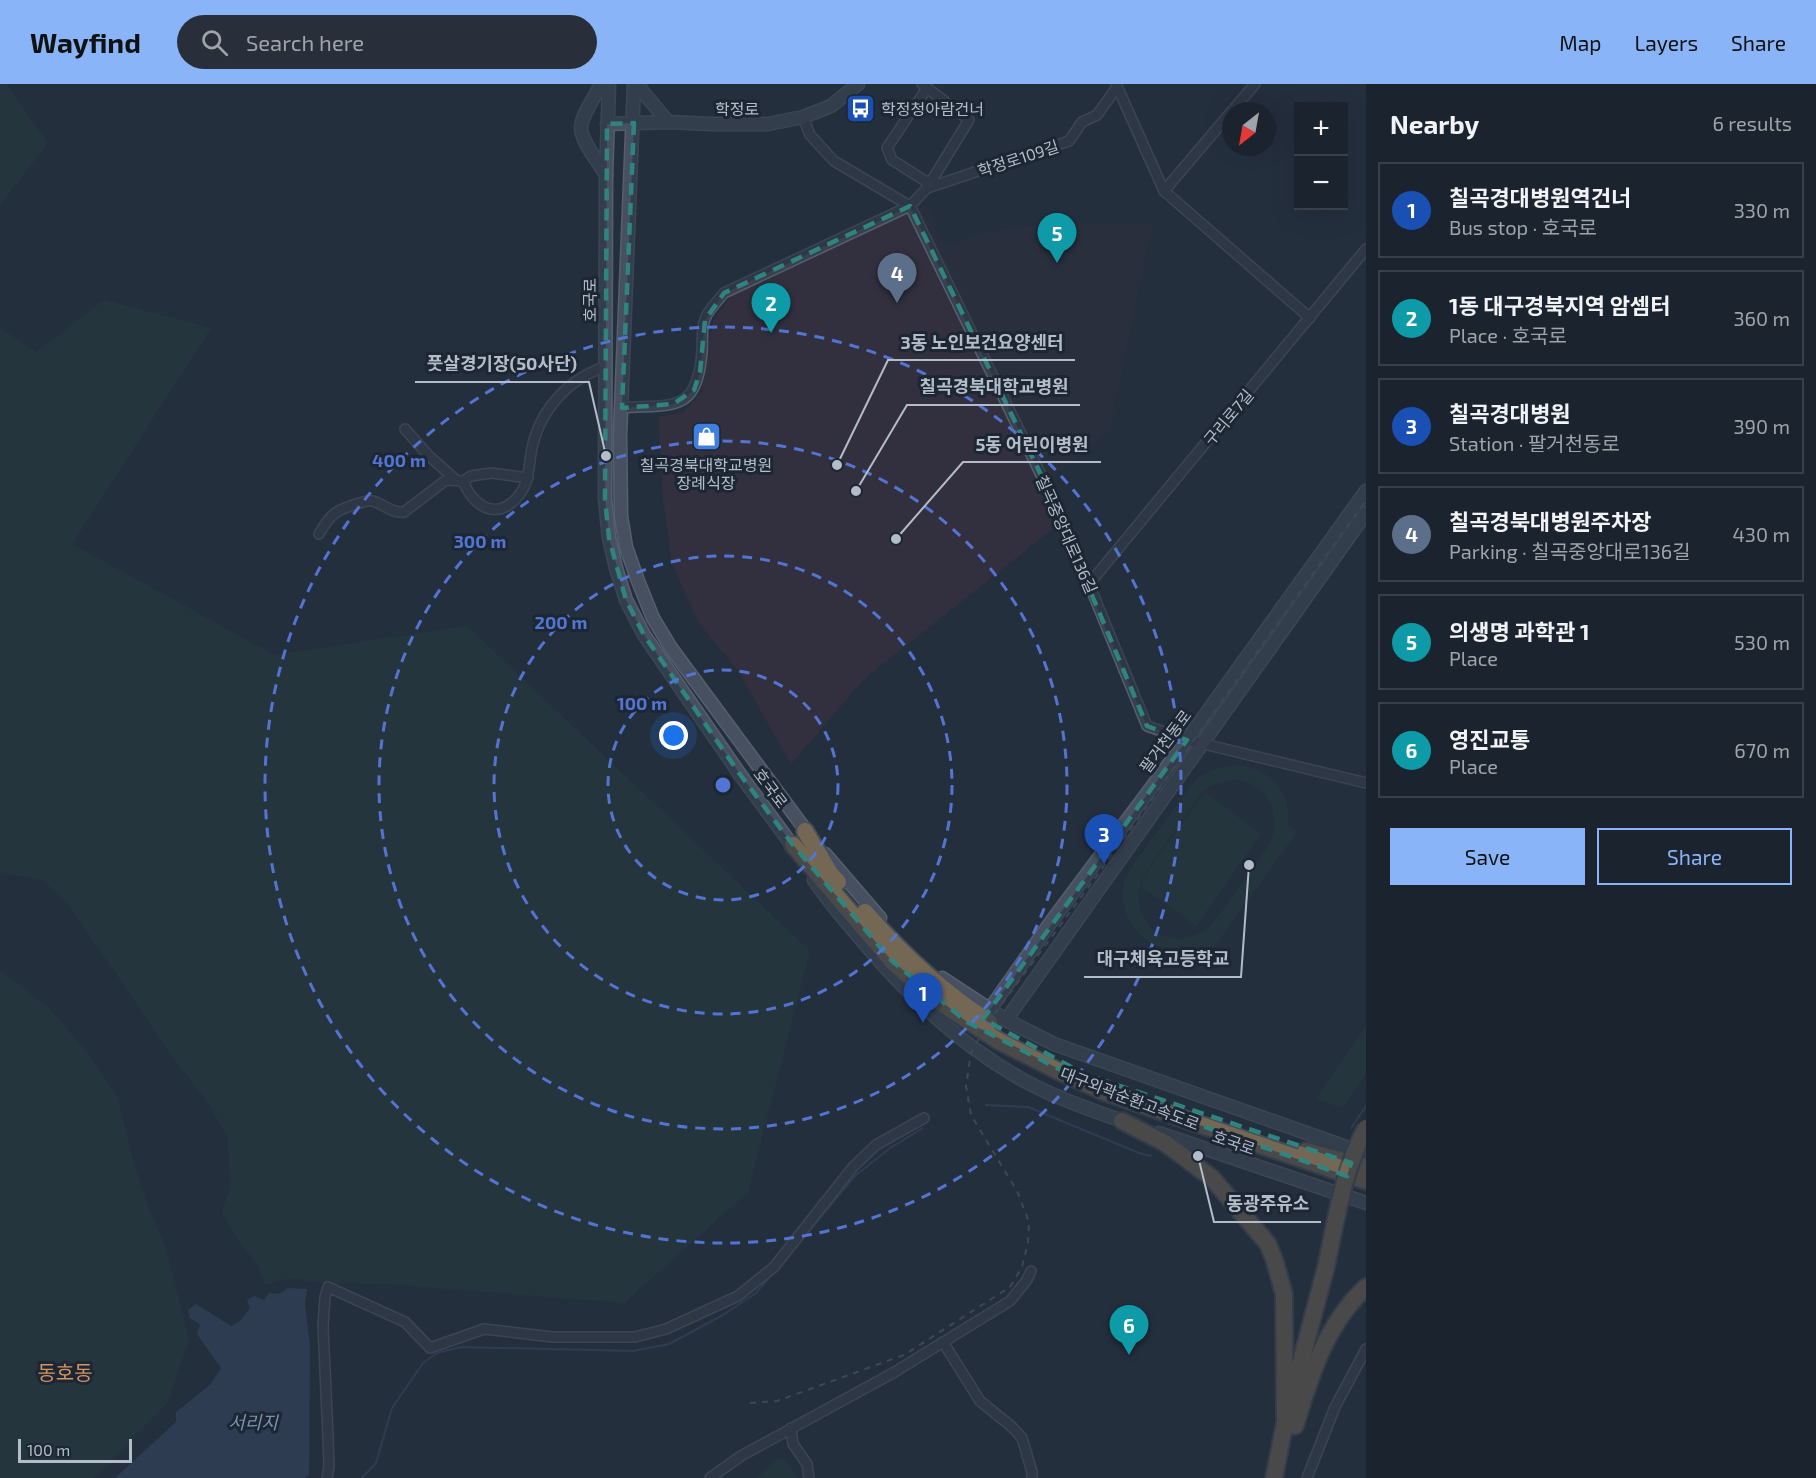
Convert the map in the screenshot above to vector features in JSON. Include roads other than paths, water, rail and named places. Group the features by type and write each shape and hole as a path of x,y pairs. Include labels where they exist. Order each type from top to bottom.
{"highway":[{"name":"대구외곽순환고속도로","path":"804,831 830,873 895,946 960,1002 1027,1046 1074,1070 1313,1153 1365,1176"},
{"name":"대구외곽순환고속도로","path":"792,845 892,961 929,995 998,1040 1104,1092 1365,1176"},
{"path":"1122,1121 1165,1143 1212,1178 1268,1244 1284,1294 1289,1426 1283,1478"},
{"path":"1328,1268 1343,1190 1366,1128"},
{"path":"1274,1478 1354,1171 1366,1138"},
{"path":"1289,1426 1321,1349 1343,1312 1364,1289"}],"main road":[{"path":"601,84 581,128 587,144 606,176"},
{"name":"호국로","path":"609,84 606,176 605,499 609,538 626,600 644,635 739,773 792,845 829,903 880,963 951,1032 1011,1074 1039,1088 1122,1121 1362,1203"},
{"name":"호국로","path":"634,84 620,435 621,516 627,547 653,618 671,648 804,831 893,933 949,983 1006,1020 1054,1044 1366,1154"},
{"path":"638,84 668,122"},
{"name":"학정로","path":"607,124 668,122 768,124 803,117 831,106 858,84"},
{"name":"팔거천동로","path":"990,1009 1056,914 1187,740 1366,491"},
{"name":"팔거천동로","path":"1006,1020 1366,513"}],"street":[{"path":"1240,102 1255,84"},
{"path":"622,408 673,404 684,400 693,390 700,372 705,320 724,293 910,206 928,186 969,120 924,86 887,148 892,160 928,186"},
{"path":"1117,86 1164,191 1310,318"},
{"name":"학정로109길","path":"928,186 1069,141 1082,122 1097,115 1117,86"},
{"path":"803,117 810,135 834,161 910,206"},
{"path":"1164,191 1222,124"},
{"name":"칠곡중앙대로136길","path":"910,206 1042,477 1147,726 1187,740 1204,742 1366,783"},
{"name":"구리로7길","path":"1089,584 1366,249"},
{"path":"405,429 428,455 460,480 475,502 487,508 500,509 511,505 524,487 528,478 532,446 537,431 560,395 588,372 605,367"},
{"path":"319,534 333,513 343,507 367,500 399,513 404,512 446,480 460,480 471,476 491,474 528,478"},
{"path":"327,1478 329,1467 323,1326 328,1287 405,1322 430,1348 484,1329 552,1337 635,1337 666,1329 738,1296 774,1267 853,1167 876,1144 924,1118"},
{"path":"710,1478 741,1456 893,1373 1010,1301 1027,1280 1031,1271"},
{"path":"943,1342 980,1401 1022,1438 1032,1478"},
{"path":"1307,1478 1335,1407 1366,1349"},
{"path":"791,1428 793,1444 807,1464 809,1478"}],"water":[{"name":"서리지","path":"288,1288 307,1289 305,1304 310,1347 309,1475 305,1478 115,1478 176,1422 176,1412 210,1385 221,1368 197,1334 200,1324 190,1318 188,1310 196,1304 231,1326 240,1321 250,1308 247,1300 254,1296 264,1300 269,1293 279,1294"}],"waterway":[{"path":"986,1105 1028,1107 1151,1156"},
{"path":"1351,1128 1366,1106"},
{"path":"798,1244 855,1176 890,1148 923,1128"},
{"path":"362,1478 376,1463 392,1408 423,1363 437,1353 461,1347 633,1351 669,1344 723,1315 756,1293 772,1274"}],"railway":[{"path":"750,1403 777,1401 904,1355 1010,1287 1022,1267 1028,1242 1029,1222 1017,1191 971,1115 966,1086 971,1053 987,1024 1096,877 1366,500"}],"place":[{"name":"학정청아람건너","path":"860,108"},
{"name":"의생명 과학관 1","path":"1057,263"},
{"name":"칠곡경북대병원주차장","path":"897,303"},
{"name":"1동 대구경북지역 암셈터","path":"771,333"},
{"name":"칠곡경북대학교병원 장례식장","path":"706,436"},
{"name":"풋살경기장(50사단)","path":"606,456"},
{"name":"3동 노인보건요양센터","path":"837,465"},
{"name":"칠곡경북대학교병원","path":"856,491"},
{"name":"5동 어린이병원","path":"896,539"},
{"name":"칠곡경대병원","path":"1104,864"},
{"name":"대구체육고등학교","path":"1249,865"},
{"name":"칠곡경대병원역건너","path":"923,1023"},
{"name":"동광주유소","path":"1198,1156"},
{"name":"영진교통","path":"1129,1355"}],"district":[{"name":"동호동","path":"65,1372"}]}
